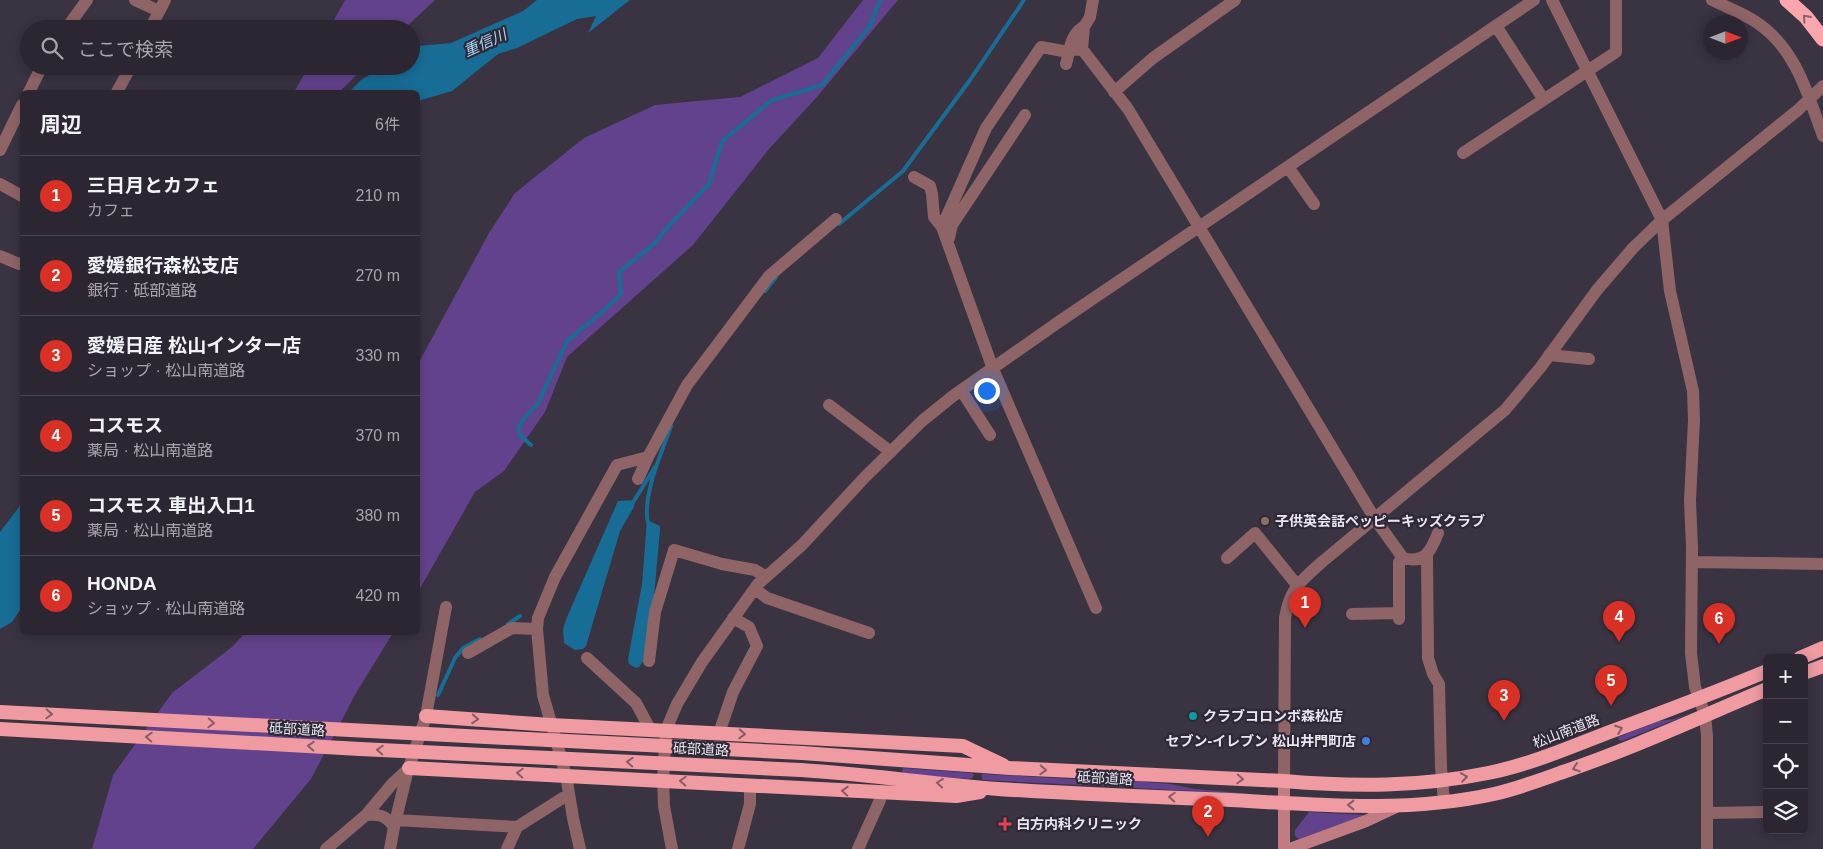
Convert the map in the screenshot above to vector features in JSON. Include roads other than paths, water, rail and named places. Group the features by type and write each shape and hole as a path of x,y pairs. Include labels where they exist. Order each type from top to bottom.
{"highway":[{"path":"1787,0 1806,17 1823,39"},
{"path":"1808,655 1823,648"},
{"path":"1808,672 1823,666"},
{"name":"松山南道路","path":"1398,785 1489,773 1534,761 1763,673"},
{"path":"1400,805 1444,802 1494,794 1538,781 1644,742 1763,690"},
{"name":"砥部道路","path":"0,712 802,753 1010,768 1284,781 1329,785 1398,785"},
{"path":"426,716 963,746 1010,768"},
{"name":"砥部道路","path":"0,729 360,749 801,770 863,774 894,779 998,788 1284,803 1400,805"},
{"path":"409,768 956,796 998,788"}],"main road":[{"path":"1284,781 1284,849"},
{"path":"1290,849 1400,805"}],"street":[{"path":"73,20 87,0"},
{"path":"135,0 162,6 155,20"},
{"path":"1066,64 1075,50 1087,22 1093,0"},
{"path":"1087,22 1102,0"},
{"path":"1114,92 1153,58 1235,0"},
{"path":"675,847 668,830 664,806 663,780 666,730 676,704 733,618 755,589 802,545 922,421 961,390 1060,321 1534,0"},
{"path":"1552,0 1662,220 1670,291 1692,391 1694,420 1690,500 1692,562 1691,653 1695,687 1705,715 1706,849"},
{"path":"1463,153 1616,52 1616,0"},
{"path":"1712,0 1757,23 1784,46 1810,97 1823,136"},
{"path":"1496,26 1544,100"},
{"path":"942,227 986,128 1041,46 1075,50 1128,109 1375,519 1403,558 1417,560 1427,555 1432,549 1438,533"},
{"path":"30,90 38,75"},
{"path":"118,90 126,75"},
{"path":"1284,781 1285,618 1287,604 1294,588 1505,410 1550,355 1596,290 1633,248 1662,220 1798,110 1823,86"},
{"path":"0,150 20,109"},
{"path":"948,243 952,225 1025,115"},
{"path":"1288,167 1314,204"},
{"path":"914,177 930,186 934,217 942,227 993,369 1096,608"},
{"path":"0,184 20,195"},
{"path":"638,479 648,456 687,385 770,276 836,219"},
{"path":"0,256 20,264"},
{"path":"1550,355 1589,359"},
{"path":"961,390 990,435"},
{"path":"829,405 891,452"},
{"path":"580,849 566,775 543,695 537,628 538,618 555,576 617,465 648,456"},
{"path":"1227,558 1255,533 1297,585"},
{"path":"649,661 655,612 674,550 722,564 755,570 766,577"},
{"path":"1427,555 1428,658 1433,674 1439,684 1444,802"},
{"path":"1352,614 1399,616 1399,562 1403,558"},
{"path":"1692,562 1823,564"},
{"path":"755,589 767,598 868,633"},
{"path":"390,849 409,768 426,716 446,607"},
{"path":"719,733 733,692 757,646 749,627 733,618"},
{"path":"468,653 512,628 537,628"},
{"path":"587,658 636,703 650,729"},
{"path":"326,849 366,815 392,784 409,768"},
{"path":"738,849 750,804 750,785"},
{"path":"858,849 880,800 880,793"},
{"path":"507,849 517,827 569,794"},
{"path":"1706,813 1763,812"},
{"path":"366,815 381,815 395,823 517,827"},
{"path":"341,849 349,830"}],"water":[{"name":"重信川","path":"537,0 630,0 588,33 596,16 577,19 517,48 498,54 452,91 420,100 420,90 351,90 369,75 420,75 420,46 451,43 523,11"},
{"path":"635,500 634,507 620,531 586,646 583,649 575,650 564,643 563,629 567,617 618,501"},
{"path":"20,506 20,610 12,622 0,629 0,532"},
{"path":"647,520 660,526 660,530 654,596 643,661 636,668 629,664 628,659 642,584"}],"waterway":[{"path":"531,445 520,435 518,428 538,403 567,341 609,306 621,293 619,272 655,243 709,184 722,141 772,100 822,85 870,26 880,0"},
{"path":"839,224 903,171 970,80 1024,0"},
{"path":"765,291 776,277"},
{"path":"648,523 647,512 650,487 671,426"},
{"path":"632,504 655,467"},
{"path":"508,624 520,616"},
{"path":"438,695 455,658 463,648 480,639"}],"place":[{"name":"子供英会話ペッピーキッズクラブ","path":"1265,521"},
{"name":"三日月とカフェ","path":"1305,628"},
{"name":"コスモス","path":"1619,642"},
{"name":"HONDA","path":"1719,644"},
{"name":"コスモス 車出入口1","path":"1611,706"},
{"name":"クラブコロンボ森松店","path":"1193,716"},
{"name":"愛媛日産 松山インター店","path":"1504,721"},
{"name":"セブン-イレブン 松山井門町店","path":"1366,741"},
{"name":"白方内科クリニック","path":"1005,824"},
{"name":"愛媛銀行森松支店","path":"1208,837"}]}
